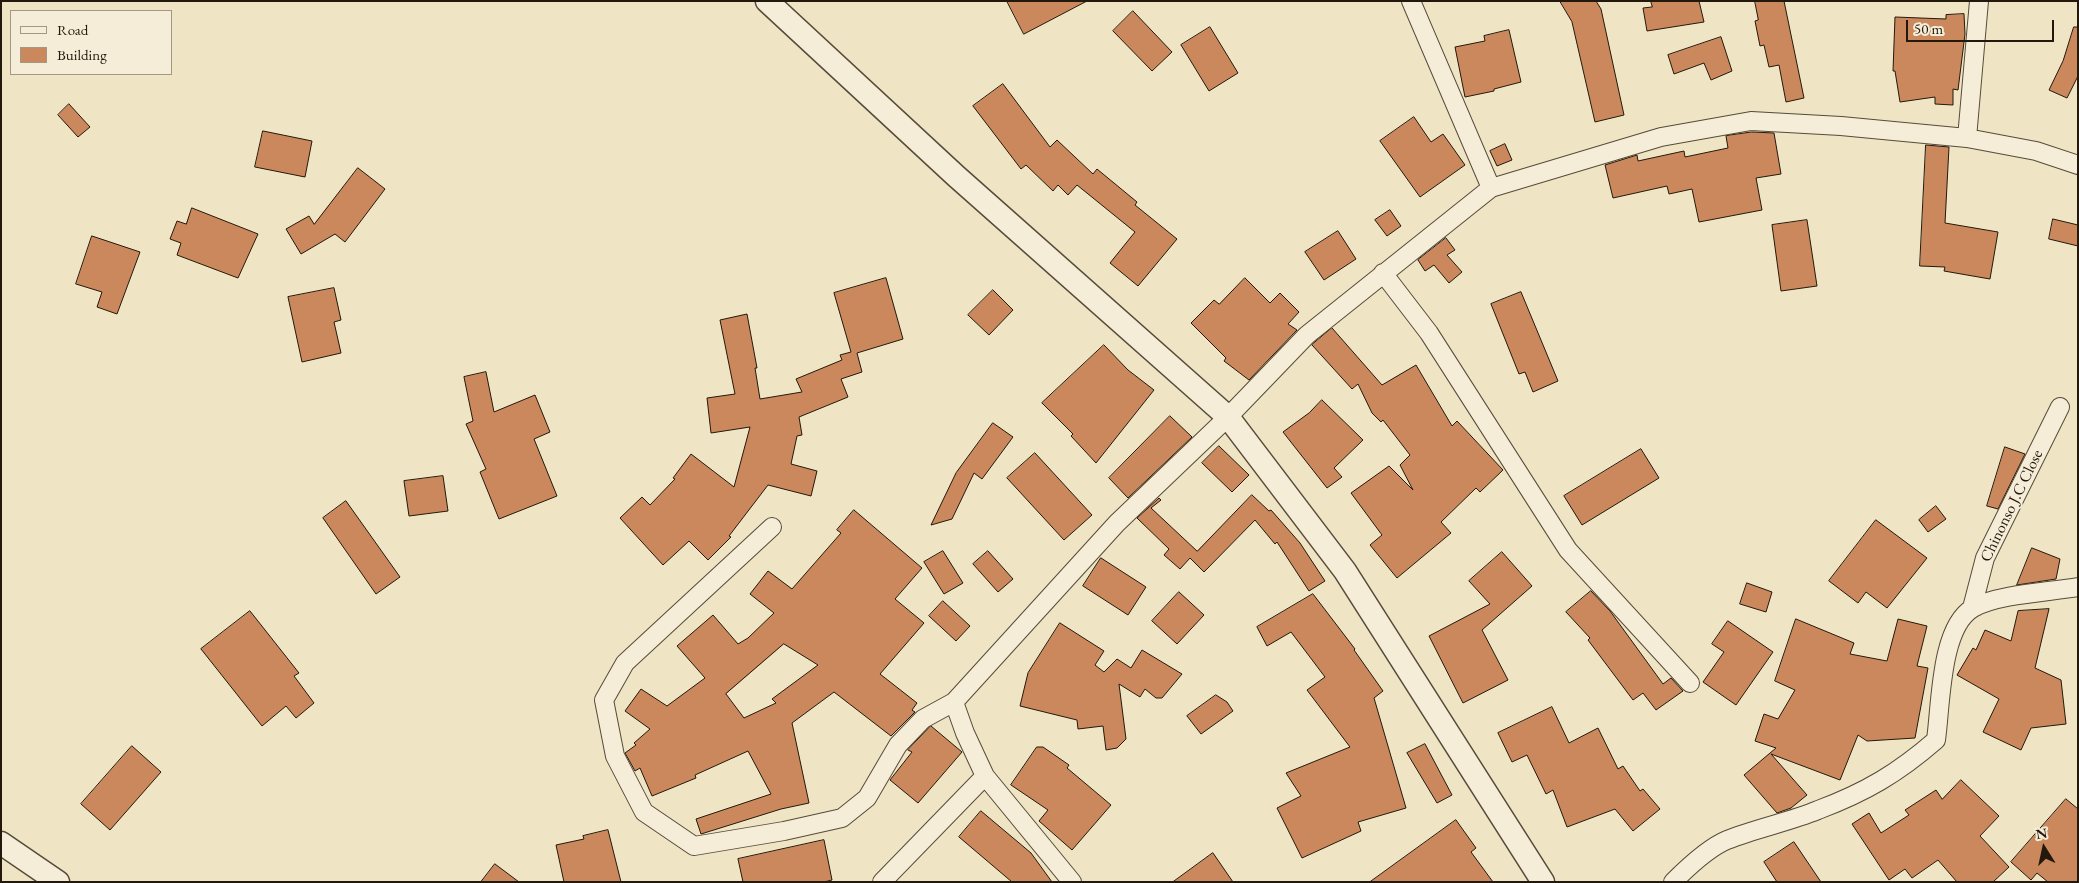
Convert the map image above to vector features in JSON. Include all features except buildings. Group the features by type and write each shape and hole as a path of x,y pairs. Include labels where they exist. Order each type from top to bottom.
{"street":[{"path":"767,1 956,176 1228,417 1345,571 1543,882"},
{"path":"1411,1 1491,188"},
{"path":"1967,138 1979,1"},
{"path":"772,527 624,663 604,700 615,756 644,812 694,846 784,831 842,818 866,798 898,745 923,719 954,702 1118,523 1228,417 1307,335 1491,188 1661,137 1751,120 1967,138 2036,151 2078,165"},
{"path":"1384,273 1429,333 1568,550 1690,683"},
{"name":"Chinonso J.C Close","path":"1972,608 1985,558 2060,407"},
{"path":"1672,882 1687,867 1725,840 1818,811 1865,791 1906,765 1936,740 1942,671 1955,627 1972,608 1998,600 2078,587"},
{"path":"954,702 964,733 985,776 1072,882"},
{"path":"882,882 985,776"},
{"path":"1,843 58,882"}]}
